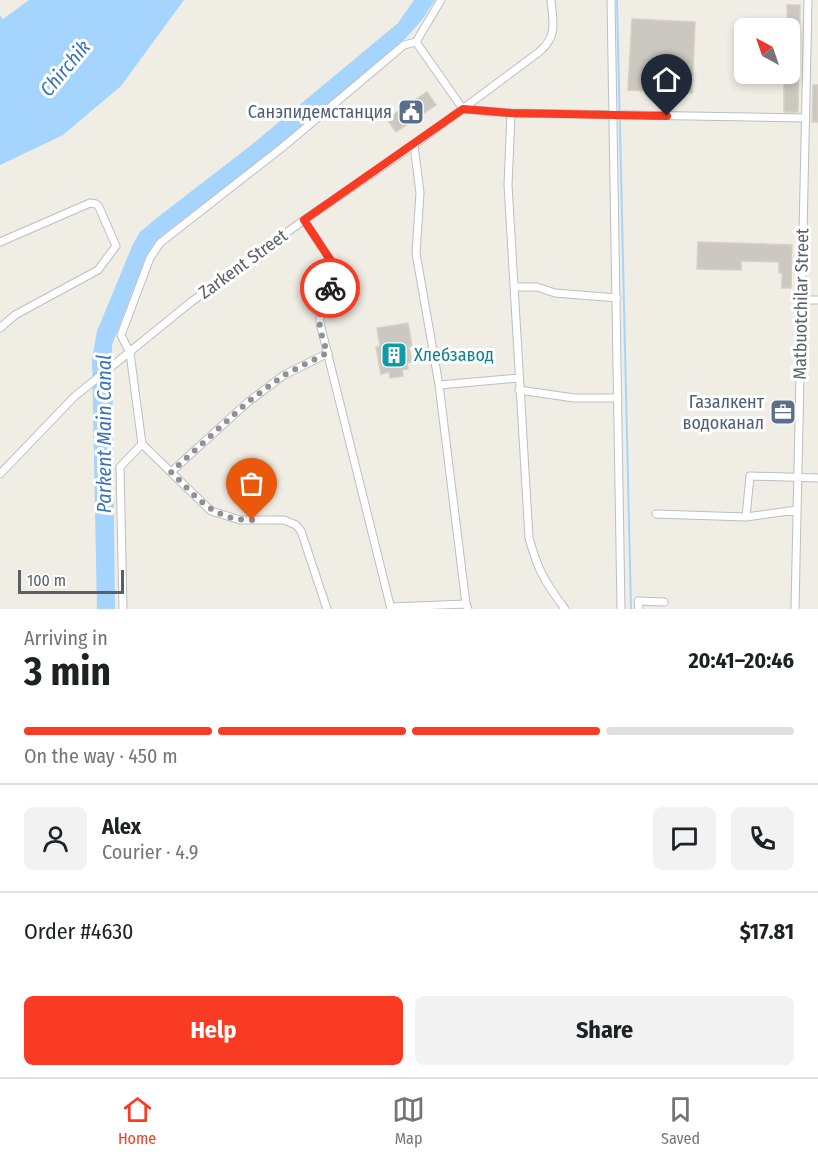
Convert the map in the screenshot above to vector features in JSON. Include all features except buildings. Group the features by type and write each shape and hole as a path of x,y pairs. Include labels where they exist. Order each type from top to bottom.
{"street":[{"path":"327,609 301,531 296,525 284,520 240,520 211,511 142,444 130,353 121,335 150,258 160,243 284,146 404,45 416,42 441,0"},
{"name":"Zarkent Street","path":"0,474 74,397 200,295 414,145 546,46 554,32 551,0"},
{"path":"611,0 616,116 621,609"},
{"name":"Matbuotchilar Street","path":"795,609 808,0"},
{"path":"416,42 463,109 511,113 616,116 804,118"},
{"path":"511,113 508,185 529,538 537,566 545,582 565,609"},
{"path":"304,220 333,264 328,298 320,312 320,323 391,608 467,606 440,385 416,253 420,194 414,145"},
{"path":"0,242 90,203 99,207 116,246 98,270 15,315 0,328"},
{"path":"514,287 537,287 555,293 617,298"},
{"path":"800,300 818,300"},
{"path":"171,472 248,402 284,375 327,353"},
{"path":"440,385 519,378"},
{"path":"519,390 574,398 618,398"},
{"path":"123,609 120,467 142,444"},
{"path":"746,517 750,476 818,478"},
{"path":"656,514 746,517 797,510"},
{"path":"639,609 638,601 664,602"}],"water":[{"name":"Chirchik","path":"29,0 184,0 121,86 63,135 0,165 0,15 3,19"},
{"name":"Parkent Main Canal","path":"414,0 435,0 422,20 405,39 272,151 164,234 153,245 146,257 112,345 115,609 97,609 92,359 97,331 133,244 140,232 250,146 398,23"}],"waterway":[{"path":"617,0 631,609"}],"way so far":[{"path":"252,520 240,520 211,511 171,472 248,402 284,375 327,353 320,323 320,312 328,298 330,288"}],"place":[{"name":"Санэпидемстанция","path":"411,112"},
{"name":"Хлебзавод","path":"394,355"},
{"name":"Газалкент водоканал","path":"783,412"}],"route":[{"path":"330,288 333,264 304,220 463,109 511,113 667,116"}]}
